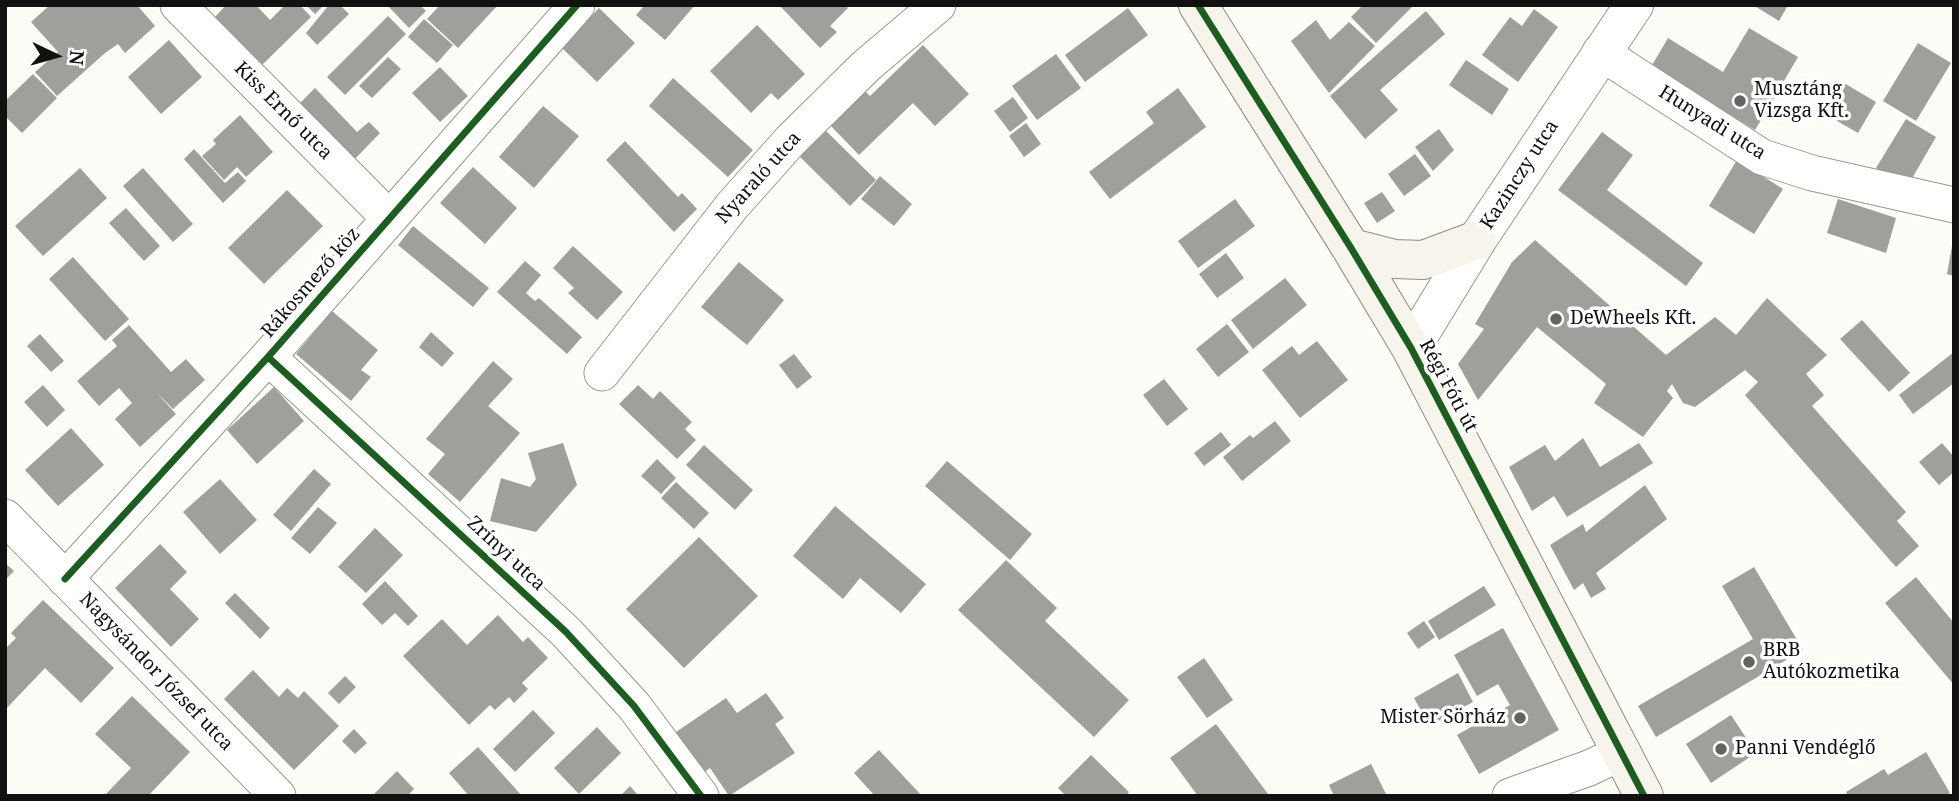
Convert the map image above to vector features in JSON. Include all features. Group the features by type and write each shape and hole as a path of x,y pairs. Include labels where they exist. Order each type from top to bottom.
{"main road":[{"name":"Régi Fóti út","path":"1198,5 1351,248 1410,348 1644,796"},
{"path":"1351,248 1394,259 1423,260 1477,240"}],"street":[{"name":"Kiss Ernő utca","path":"178,5 389,218"},
{"name":"Rákosmező köz","path":"65,579 268,356 577,5"},
{"name":"Nyaraló utca","path":"602,373 732,206 790,141 866,66 938,5"},
{"name":"Kazinczy utca","path":"1410,348 1477,240 1600,52 1634,5"},
{"name":"Hunyadi utca","path":"1600,52 1762,157 1812,173 1954,205"},
{"name":"Zrínyi utca","path":"268,356 566,632 634,706 701,796"},
{"name":"Nagysándor József utca","path":"5,517 278,796"},
{"path":"1510,796 1589,768 1623,752"}],"building":[{"path":"50,5 137,5 155,26 125,53 118,44 105,53 57,96 35,72 58,52 31,22"},
{"path":"226,5 256,5 270,20 285,5 300,5 311,17 262,65 215,17"},
{"path":"306,5 324,5 315,14"},
{"path":"329,5 340,5 349,14 317,45 306,33"},
{"path":"387,5 420,5 426,11 409,28"},
{"path":"440,5 498,5 458,48 427,19"},
{"path":"645,5 695,5 665,40 636,15"},
{"path":"779,5 845,5 848,8 830,26 837,32 820,48"},
{"path":"1363,5 1414,5 1376,43 1351,17"},
{"path":"1753,5 1788,5 1779,21"},
{"path":"599,8 635,43 597,82 561,47"},
{"path":"1128,8 1148,35 1085,82 1065,55"},
{"path":"1534,9 1558,27 1518,82 1482,55 1510,17 1522,26"},
{"path":"1426,11 1445,34 1380,90 1398,110 1365,139 1330,96"},
{"path":"388,16 406,34 345,95 327,77"},
{"path":"424,19 453,45 437,63 408,37"},
{"path":"1316,20 1330,40 1349,22 1375,46 1329,93 1291,41"},
{"path":"757,25 805,74 778,100 771,93 751,113 710,71"},
{"name":"Musztáng Vizsga Kft.","path":"1749,28 1798,57 1755,130 1651,67 1668,38 1723,72"},
{"path":"169,40 202,77 161,114 128,77"},
{"path":"1918,43 1951,63 1916,121 1883,101"},
{"path":"923,45 969,94 935,126 913,103 859,155 828,123 864,90 870,96"},
{"path":"1056,54 1081,88 1037,120 1012,86"},
{"path":"388,57 401,69 372,98 359,86"},
{"path":"1466,60 1509,89 1492,115 1449,85"},
{"path":"440,67 468,96 440,122 412,93"},
{"path":"33,74 57,98 22,133 5,116 5,101"},
{"path":"673,78 753,150 728,177 649,106"},
{"path":"1844,83 1876,102 1858,133 1825,114"},
{"path":"315,88 357,132 369,122 380,133 351,163 296,107"},
{"path":"1178,88 1206,127 1110,199 1089,172 1154,123 1146,112"},
{"path":"1013,97 1028,118 1010,132 994,111"},
{"path":"543,106 579,136 534,188 499,157"},
{"path":"240,115 273,152 246,177 237,167 224,180 202,156 216,144 213,140"},
{"path":"1906,119 1936,137 1907,187 1876,168"},
{"path":"1026,123 1041,144 1024,157 1009,136"},
{"path":"823,128 876,180 850,206 798,155"},
{"path":"1439,129 1454,150 1433,171 1415,147"},
{"path":"1602,132 1633,155 1607,190 1703,263 1686,286 1558,190"},
{"path":"625,141 678,197 682,193 697,209 674,232 606,160"},
{"path":"194,149 225,183 238,172 246,181 223,203 184,159"},
{"path":"1415,154 1431,176 1404,196 1388,174"},
{"path":"1737,160 1783,189 1754,234 1709,206"},
{"path":"473,167 517,208 485,244 440,203"},
{"path":"80,168 107,198 43,256 15,226"},
{"path":"143,168 193,224 173,242 123,186"},
{"path":"880,176 912,204 894,226 861,199"},
{"path":"287,190 323,226 264,284 228,248"},
{"path":"1382,192 1395,211 1377,223 1364,203"},
{"path":"1235,199 1255,226 1198,268 1178,241"},
{"path":"1838,199 1896,218 1886,253 1827,233"},
{"path":"126,208 160,246 144,261 109,223"},
{"path":"413,226 489,288 473,307 398,245"},
{"path":"1535,240 1666,355 1715,317 1736,335 1767,298 1827,355 1806,374 1824,395 1812,406 1906,512 1897,521 1919,546 1896,567 1745,395 1758,382 1745,370 1695,407 1683,403 1672,384 1667,391 1673,398 1643,437 1594,403 1606,384 1537,327 1478,400 1458,364 1484,329 1475,324 1512,262"},
{"path":"573,246 623,292 597,320 568,293 574,288 553,268"},
{"path":"1954,246 1954,276 1947,274"},
{"path":"1226,253 1244,278 1217,298 1199,274"},
{"path":"73,257 129,319 105,341 49,279"},
{"path":"525,261 541,275 526,293 535,301 539,298 582,337 567,354 497,292"},
{"path":"739,262 784,300 747,345 701,307"},
{"path":"1285,278 1307,305 1253,349 1231,320"},
{"path":"332,311 378,350 361,370 371,377 351,401 296,354"},
{"path":"1862,320 1910,373 1889,392 1840,339"},
{"path":"1227,324 1249,352 1218,377 1196,349"},
{"path":"129,325 171,372 186,359 205,380 173,409 157,393 176,414 140,447 115,419 132,403 119,388 99,406 77,381 117,346 112,340"},
{"path":"431,332 454,353 442,367 419,347"},
{"path":"40,334 64,361 51,372 27,346"},
{"path":"1317,341 1348,380 1300,418 1262,370 1292,346 1299,355"},
{"path":"1954,352 1954,383 1913,414 1899,395"},
{"path":"794,354 812,377 797,389 779,365"},
{"path":"493,361 513,379 488,406 520,433 460,502 428,474 445,454 426,439"},
{"path":"1164,379 1188,409 1167,426 1143,395"},
{"path":"43,385 65,410 47,427 24,402"},
{"path":"638,385 653,399 660,391 692,422 685,429 696,440 677,459 619,404"},
{"path":"274,387 304,421 257,464 227,430"},
{"path":"1275,421 1291,441 1242,481 1223,457 1250,435 1253,438"},
{"path":"71,428 104,465 58,506 25,470"},
{"path":"1221,432 1231,445 1204,466 1194,453"},
{"path":"1583,438 1600,467 1639,443 1653,463 1567,517 1554,496 1532,511 1509,467 1545,445 1555,461"},
{"path":"563,443 577,485 536,532 490,521 501,478 530,487 536,479 528,453"},
{"path":"1942,443 1954,457 1954,472 1939,485 1919,462"},
{"path":"704,445 753,490 735,510 686,465"},
{"path":"657,459 676,478 661,494 641,476"},
{"path":"947,461 1032,534 1010,560 925,486"},
{"path":"314,469 331,484 291,531 273,515"},
{"path":"220,479 257,520 220,554 183,512"},
{"path":"676,482 709,513 694,529 661,498"},
{"path":"1645,485 1667,519 1596,573 1606,589 1591,598 1583,583 1574,590 1550,545 1583,524 1586,532"},
{"path":"835,506 926,584 901,613 860,578 843,599 793,556"},
{"path":"318,507 337,523 310,554 291,538"},
{"path":"375,528 403,555 366,593 338,567"},
{"path":"699,537 758,596 684,668 626,609"},
{"path":"160,544 187,572 170,589 199,619 171,647 115,588"},
{"path":"1006,560 1057,608 1045,621 1129,700 1094,737 958,610"},
{"path":"5,563 14,571 5,580"},
{"name":"BRB Autókozmetika","path":"1754,567 1803,650 1656,737 1638,706 1753,639 1722,586"},
{"path":"1916,577 1954,623 1954,685 1885,603"},
{"path":"385,581 418,616 408,626 395,613 382,625 362,604"},
{"path":"1484,586 1496,605 1439,640 1428,621"},
{"path":"235,593 270,628 260,639 225,603"},
{"path":"43,600 114,668 81,703 45,668 5,710 5,649 16,638 11,633"},
{"path":"498,615 523,642 528,637 548,658 522,683 528,689 514,703 509,697 495,710 490,705 469,725 403,656 442,619 467,645"},
{"path":"1424,621 1435,637 1418,649 1407,633"},
{"name":"Mister Sörház","path":"1503,628 1559,730 1479,774 1457,735 1510,705 1498,684 1477,696 1454,655"},
{"path":"1204,658 1233,700 1207,718 1177,677"},
{"path":"253,670 279,697 287,688 298,698 304,691 339,726 294,770 224,699"},
{"path":"1458,673 1473,702 1429,726 1414,698"},
{"path":"345,676 356,687 339,704 328,693"},
{"path":"766,693 784,718 775,724 795,753 729,796 710,768 703,773 676,732 726,698 737,713"},
{"path":"132,696 190,752 148,796 104,796 131,768 95,734"},
{"path":"533,710 555,733 515,772 493,749"},
{"name":"Panni Vendéglő","path":"1731,715 1756,753 1711,783 1686,744"},
{"path":"1216,724 1268,794 1266,796 1198,796 1170,758"},
{"path":"597,727 621,753 579,794 554,768"},
{"path":"354,729 367,743 355,754 342,741"},
{"path":"478,747 522,796 469,796 449,773"},
{"path":"879,750 922,796 875,796 854,773"},
{"path":"1926,752 1950,793 1945,796 1848,796 1846,792 1884,769 1888,775"},
{"path":"1091,755 1129,792 1126,796 1066,796 1058,788"},
{"path":"1371,764 1387,796 1334,796 1329,785"},
{"path":"397,771 414,789 407,796 372,796"},
{"path":"630,786 637,794 620,796"}],"cycle path":[{"path":"65,579 268,357 577,5"},
{"path":"1198,5 1411,348 1644,796"},
{"path":"268,357 566,632 634,706 701,796"}],"place":[{"name":"Musztáng Vizsga Kft.","path":"1740,101"},
{"name":"DeWheels Kft.","path":"1556,319"},
{"name":"BRB Autókozmetika","path":"1749,662"},
{"name":"Mister Sörház","path":"1520,718"},
{"name":"Panni Vendéglő","path":"1721,749"}]}
